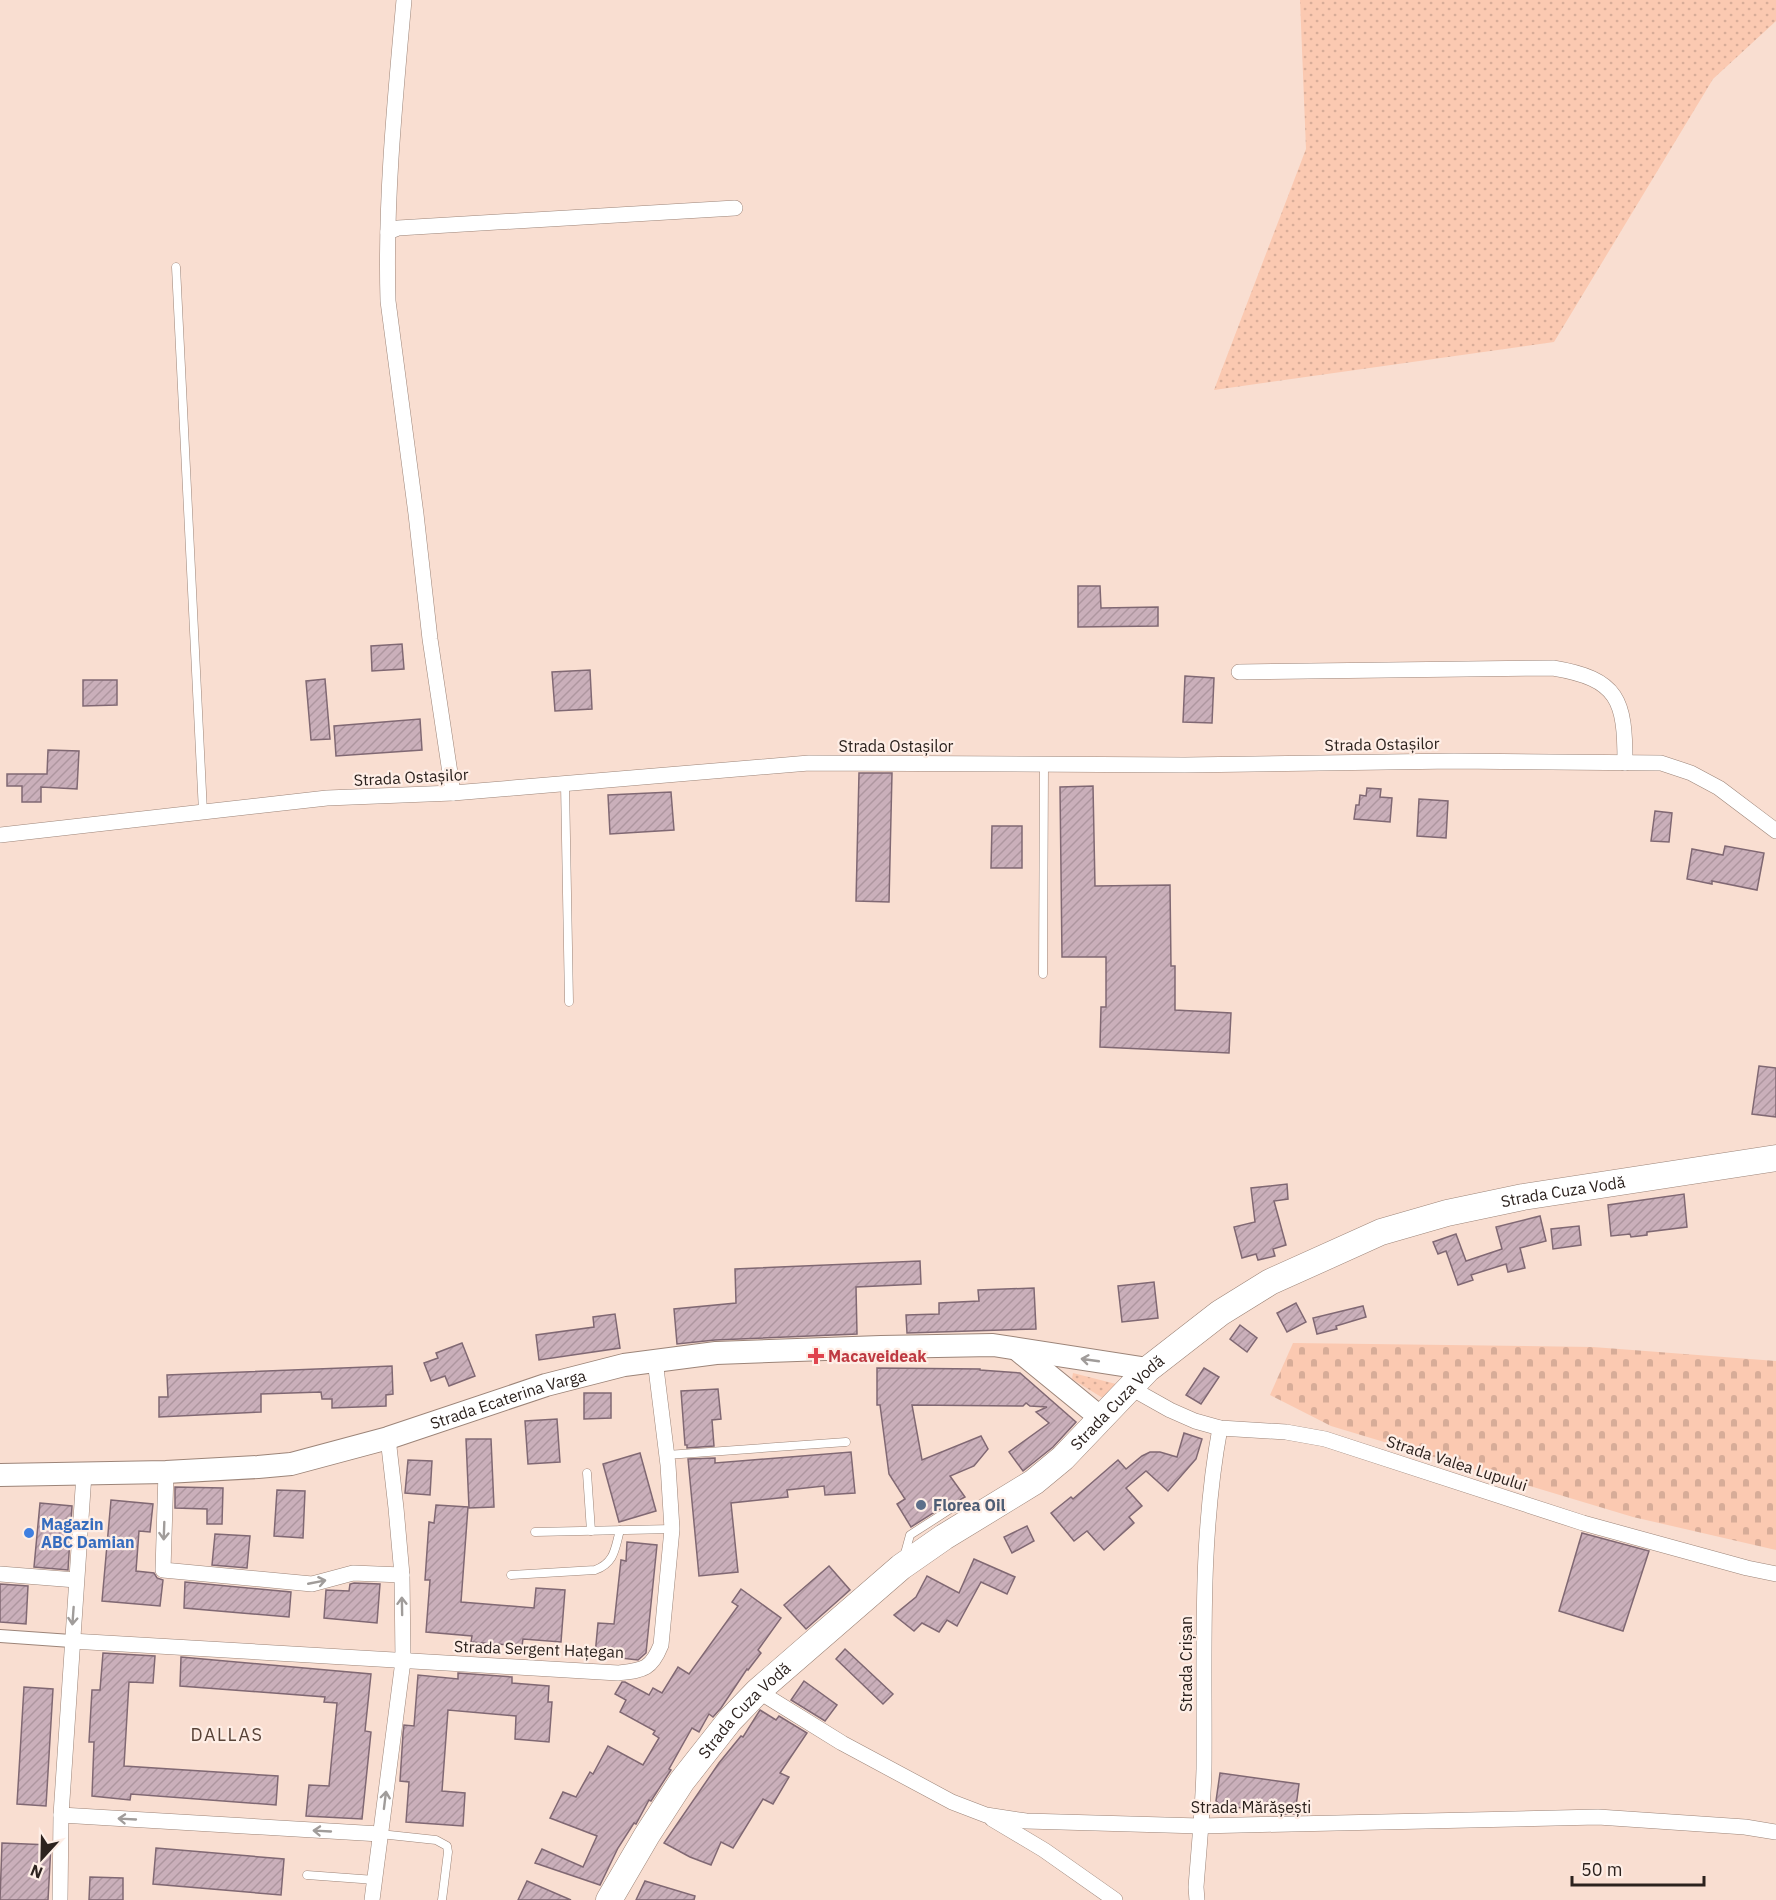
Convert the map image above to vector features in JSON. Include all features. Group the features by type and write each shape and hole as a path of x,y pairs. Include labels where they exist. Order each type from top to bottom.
{"main road":[{"name":"Strada Cuza Vodă","path":"609,1900 682,1781 710,1744 758,1690 901,1567 944,1537 1034,1482 1064,1458 1148,1369 1220,1313 1270,1282 1381,1232 1447,1213 1522,1197 1776,1158"},
{"name":"Strada Ecaterina Varga","path":"0,1475 166,1472 291,1464 388,1438 546,1385 624,1365 716,1353 993,1345 1148,1369"},
{"name":"Strada Ecaterina Varga","path":"1018,1350 1101,1418"}],"street":[{"path":"404,0 390,153 388,301 430,639 453,793"},
{"path":"388,232 398,228 735,208"},
{"path":"1239,672 1552,668 1577,672 1598,681 1612,693 1622,712 1625,731 1624,763"},
{"name":"Strada Ostașilor","path":"0,835 327,798 453,793 809,764 1185,765 1454,761 1661,763 1690,773 1719,788 1776,831"},
{"name":"Strada Sergent Hațegan","path":"0,1636 618,1673 641,1670 656,1659 661,1644 672,1529 667,1455 655,1360"},
{"name":"Strada Valea Lupului","path":"1130,1387 1170,1410 1195,1421 1220,1428 1286,1432 1325,1439 1583,1523 1776,1574"},
{"name":"Strada Crișan","path":"1197,1900 1204,1772 1204,1598 1208,1511 1220,1428"},
{"path":"372,1900 403,1661 402,1575 388,1438"},
{"path":"166,1472 163,1570 312,1584 353,1573 402,1575"},
{"path":"60,1900 61,1815 84,1474"},
{"path":"0,1574 76,1580"},
{"name":"Strada Mărășești","path":"758,1690 881,1765 952,1802 986,1815 1026,1821 1200,1826 1598,1817 1745,1827 1776,1832"},
{"path":"61,1815 380,1834"},
{"path":"986,1815 1044,1850 1115,1900"}],"lane":[{"path":"176,267 203,812"},
{"path":"1043,974 1044,764"},
{"path":"565,784 569,1002"},
{"path":"667,1455 846,1442"},
{"path":"587,1473 591,1531"},
{"path":"535,1532 672,1529"},
{"path":"511,1575 595,1570 604,1567 611,1561 620,1530"},
{"path":"380,1834 436,1840 447,1846 442,1900"},
{"path":"307,1875 375,1880"}],"green space":[{"path":"1300,0 1776,0 1776,21 1713,79 1554,342 1214,390 1306,149"},
{"path":"1293,1343 1593,1347 1776,1361 1776,1550 1633,1517 1331,1426 1270,1395"},
{"path":"1073,1373 1116,1384 1106,1400 1072,1379"}],"building":[{"path":"1078,586 1100,586 1101,608 1158,607 1158,626 1078,627"},
{"path":"402,644 404,669 372,671 371,646"},
{"path":"590,670 592,709 555,711 552,672"},
{"path":"1185,676 1214,678 1212,723 1183,722"},
{"path":"325,679 330,739 311,740 306,681"},
{"path":"83,680 117,680 117,705 83,706"},
{"path":"420,719 422,750 336,756 334,726"},
{"path":"48,750 79,751 77,789 41,787 41,802 22,802 22,786 7,786 7,774 47,774"},
{"path":"859,773 892,773 889,902 856,901"},
{"path":"1093,786 1095,886 1170,885 1171,966 1175,966 1175,1010 1231,1013 1229,1053 1100,1047 1101,1007 1106,1007 1106,957 1062,957 1060,787"},
{"path":"1367,788 1381,789 1380,797 1392,798 1390,822 1354,819 1360,795 1366,796"},
{"path":"671,792 674,830 610,834 608,795"},
{"path":"1419,799 1448,801 1446,838 1417,836"},
{"path":"1655,811 1672,813 1669,842 1651,841"},
{"path":"992,826 1022,826 1022,868 991,868"},
{"path":"1725,846 1764,853 1757,890 1712,881 1712,884 1687,879 1692,849 1723,855"},
{"path":"1759,1066 1776,1068 1776,1117 1752,1114"},
{"path":"1287,1184 1288,1199 1274,1201 1286,1245 1273,1249 1275,1256 1258,1260 1256,1254 1242,1258 1234,1227 1255,1222 1251,1188"},
{"path":"1684,1194 1687,1227 1647,1232 1647,1235 1631,1237 1630,1234 1611,1236 1608,1205"},
{"path":"1540,1216 1546,1241 1520,1248 1525,1268 1508,1272 1506,1264 1471,1275 1473,1280 1458,1285 1446,1251 1438,1254 1433,1242 1456,1234 1466,1261 1502,1249 1496,1227"},
{"path":"1579,1226 1581,1245 1553,1249 1551,1229"},
{"path":"920,1261 921,1284 856,1287 857,1334 715,1340 677,1344 674,1309 736,1303 735,1269"},
{"path":"1154,1282 1158,1318 1122,1322 1118,1286"},
{"path":"1034,1288 1036,1329 907,1333 906,1315 939,1314 939,1303 979,1301 978,1290"},
{"path":"1296,1303 1306,1322 1287,1332 1277,1313"},
{"path":"1363,1306 1366,1317 1336,1326 1337,1329 1317,1334 1313,1318"},
{"path":"615,1314 620,1348 539,1360 536,1335 594,1327 593,1317"},
{"path":"1240,1325 1257,1338 1247,1352 1230,1339"},
{"path":"462,1343 475,1376 449,1386 445,1376 431,1381 424,1363 438,1358 436,1353"},
{"path":"392,1366 393,1394 386,1395 386,1406 332,1408 332,1399 322,1399 321,1392 261,1394 261,1412 159,1417 159,1397 168,1397 167,1375"},
{"path":"877,1368 980,1369 1020,1373 1076,1422 1053,1447 1023,1471 1009,1452 1049,1423 1036,1412 1047,1407 1030,1406 1026,1403 1023,1406 912,1405 922,1460 981,1436 988,1449 974,1466 950,1476 965,1497 949,1503 911,1527 897,1504 905,1499 889,1474 880,1405 877,1405"},
{"path":"1204,1368 1219,1377 1201,1404 1186,1395"},
{"path":"718,1389 721,1419 712,1420 714,1446 687,1448 681,1391"},
{"path":"584,1393 611,1393 611,1418 584,1419"},
{"path":"557,1419 560,1462 528,1464 525,1421"},
{"path":"1184,1433 1202,1439 1196,1459 1168,1491 1146,1471 1126,1488 1142,1506 1129,1517 1134,1523 1104,1550 1087,1531 1074,1541 1051,1513 1071,1497 1073,1499 1118,1460 1126,1469 1150,1452 1160,1452 1177,1457"},
{"path":"466,1439 491,1439 494,1507 469,1508"},
{"path":"851,1452 855,1493 825,1495 824,1486 787,1490 788,1497 731,1503 738,1572 699,1576 688,1459 715,1458 715,1463"},
{"path":"640,1453 656,1511 619,1522 603,1464"},
{"path":"408,1460 432,1461 430,1495 405,1493"},
{"path":"175,1487 223,1488 222,1524 207,1524 207,1509 175,1508"},
{"path":"277,1490 305,1491 303,1538 274,1536"},
{"path":"111,1500 153,1504 150,1532 139,1531 136,1571 154,1573 157,1578 163,1580 160,1606 102,1601"},
{"path":"40,1503 72,1506 68,1570 34,1567"},
{"path":"436,1505 468,1507 461,1602 534,1608 536,1588 565,1590 561,1642 523,1639 522,1646 471,1642 472,1636 426,1632 430,1580 425,1580 429,1522 434,1523"},
{"path":"1027,1526 1034,1541 1012,1553 1004,1537"},
{"path":"1582,1533 1649,1551 1623,1631 1559,1611"},
{"path":"215,1534 250,1536 247,1568 212,1565"},
{"path":"627,1542 657,1545 646,1653 638,1660 595,1655 598,1623 614,1624 621,1560 626,1561"},
{"path":"974,1559 1015,1577 1007,1594 981,1582 957,1626 947,1620 939,1632 922,1623 914,1631 894,1615 916,1597 927,1576 959,1593"},
{"path":"829,1566 850,1590 806,1629 784,1605"},
{"path":"185,1582 291,1592 289,1617 184,1608"},
{"path":"0,1584 28,1586 26,1624 0,1622"},
{"path":"350,1584 380,1584 377,1623 324,1618 326,1590 349,1591"},
{"path":"741,1589 781,1618 758,1650 761,1653 747,1669 721,1708 713,1717 709,1714 699,1732 692,1728 669,1769 671,1770 618,1848 600,1885 535,1863 542,1849 583,1867 597,1836 550,1818 563,1792 576,1797 590,1772 593,1774 608,1746 643,1765 659,1738 653,1734 655,1731 620,1712 626,1700 615,1694 622,1682 649,1695 653,1688 662,1693 678,1667 689,1674 738,1606 732,1602"},
{"path":"845,1649 893,1694 883,1704 836,1659"},
{"path":"103,1653 155,1656 153,1683 129,1682 124,1766 278,1776 276,1805 131,1794 130,1800 92,1796 94,1742 89,1742 92,1690 100,1690"},
{"path":"181,1657 371,1674 365,1731 371,1732 362,1819 306,1816 309,1785 329,1786 337,1703 324,1702 325,1697 180,1686"},
{"path":"458,1673 512,1677 512,1683 549,1686 548,1702 552,1702 549,1742 515,1739 516,1716 448,1710 442,1791 465,1793 463,1826 406,1822 409,1782 400,1781 403,1734 404,1725 414,1726 418,1675 458,1679"},
{"path":"804,1681 837,1705 825,1721 791,1700"},
{"path":"24,1687 53,1689 46,1806 17,1804"},
{"path":"760,1710 776,1720 779,1716 807,1733 780,1773 789,1777 773,1804 763,1799 733,1848 721,1842 711,1865 664,1843 719,1763 741,1736 743,1737"},
{"path":"1220,1773 1299,1784 1295,1814 1221,1805 1216,1801"},
{"path":"2,1843 51,1845 48,1900 0,1900"},
{"path":"156,1848 284,1859 281,1895 153,1884"},
{"path":"90,1877 123,1878 123,1900 89,1900"},
{"path":"527,1881 571,1900 518,1900"},
{"path":"645,1881 695,1896 694,1900 636,1900"}],"place":[{"name":"Macaveideak","path":"816,1356"},
{"name":"Florea Oil","path":"921,1505"},
{"name":"Magazin ABC Damian","path":"29,1533"}],"district":[{"name":"DALLAS","path":"227,1735"}]}
